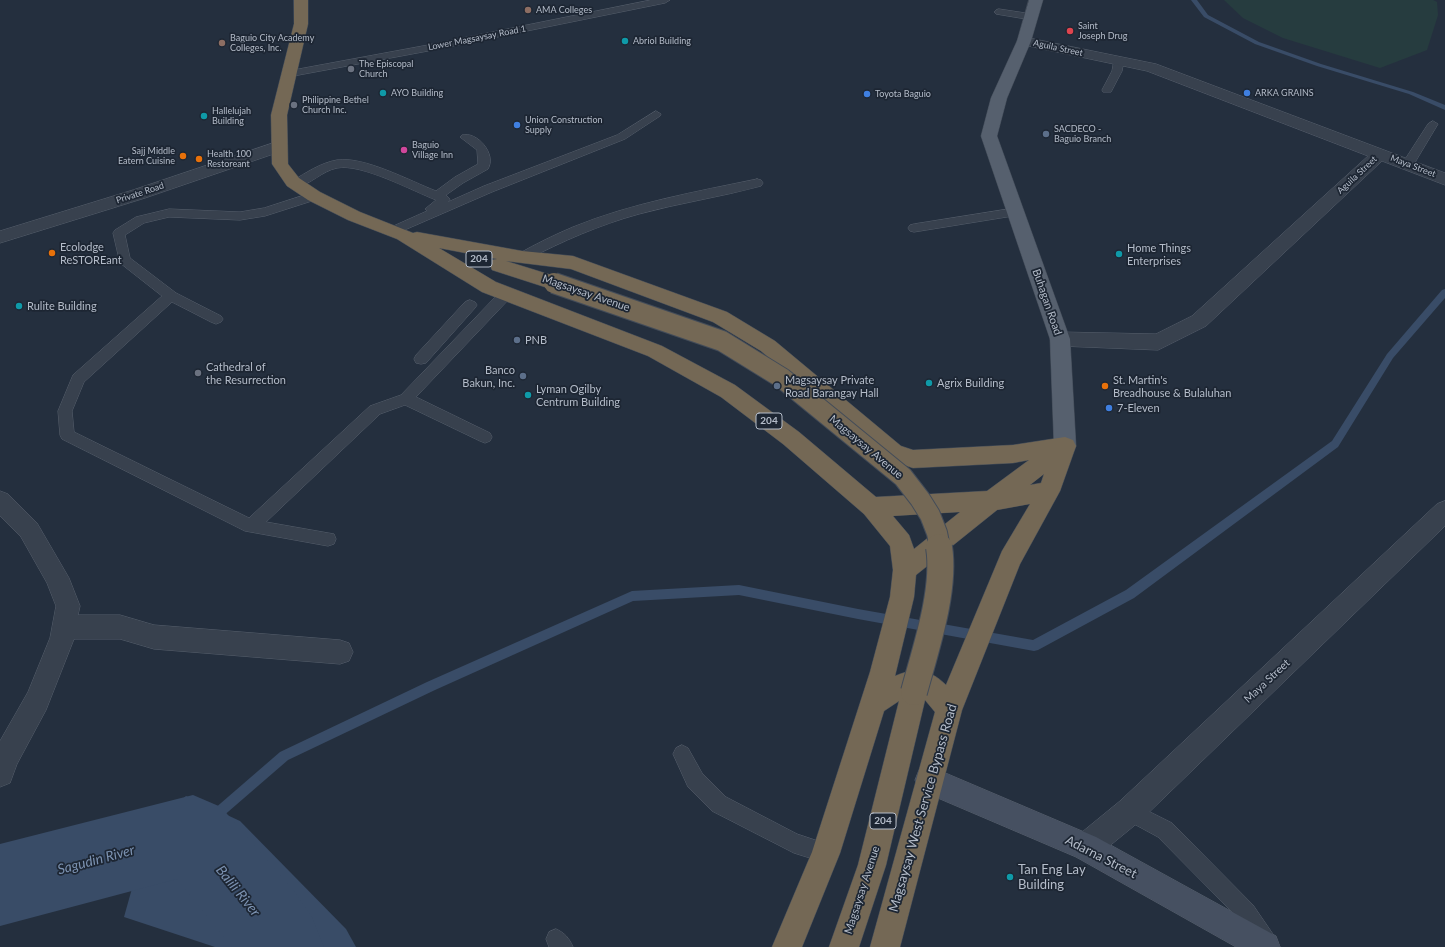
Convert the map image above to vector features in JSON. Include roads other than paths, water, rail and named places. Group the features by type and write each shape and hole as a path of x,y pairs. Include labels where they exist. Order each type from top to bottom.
{"highway":[{"name":"Magsaysay Avenue","path":"301,0 301,24 279,115 280,164 296,184 314,196 354,216 395,232 554,283 722,341 782,378 896,470 912,486 921,499 937,534 940,550 936,605 872,865 844,947"},
{"name":"Magsaysay Avenue","path":"395,232 522,257 573,263 720,317 768,346 894,453 913,459 1013,454 1065,446"},
{"name":"Magsaysay Avenue","path":"395,232 489,287 655,351 728,391 791,438 872,507 900,542 905,570 902,597 883,672 826,853 787,947"},
{"name":"Buhagan Road","path":"982,626 1010,559 1049,491 1065,446"},
{"path":"905,570 991,501 1065,446"},
{"path":"872,507 991,501 1049,491"},
{"name":"Magsaysay West Service Bypass Road","path":"885,947 929,780 952,704 982,626"},
{"path":"874,702 895,687 909,682 926,683 952,704"}],"main road":[{"name":"Buhagan Road","path":"1036,0 1032,18 1024,41 999,98 989,136 1060,339 1065,446"}],"street":[{"name":"Aguila Street","path":"1024,41 1151,67 1380,154 1200,322 1158,342 1060,339"},
{"name":"Private Road","path":"0,236 139,194 279,146"},
{"name":"Maya Street","path":"1380,154 1444,179"},
{"path":"0,501 29,530 57,578 68,606 62,638 37,701 5,758 0,773"},
{"name":"Maya Street","path":"1086,847 1130,811 1379,576 1445,511"},
{"path":"64,627 120,628 154,637 340,652"},
{"name":"Adarna Street","path":"929,780 1086,847 1265,947"}],"lane":[{"name":"Lower Magsaysay Road 1","path":"288,74 435,47 665,0"},
{"path":"999,12 1032,18"},
{"path":"1107,90 1117,71 1119,60"},
{"path":"395,232 488,189 621,137 656,114"},
{"path":"1408,164 1433,124"},
{"path":"438,196 459,180 484,166 485,156 482,149 466,137"},
{"path":"296,184 317,171 337,164 353,164 370,169 444,199 439,205 395,232"},
{"path":"522,257 571,231 603,220 645,208 757,183"},
{"path":"216,319 171,296 124,260 119,233 140,220 169,213 240,216 265,212 314,196"},
{"path":"914,228 1015,212"},
{"path":"251,526 375,410 406,399 506,294"},
{"path":"171,296 78,379 65,411 67,435 251,526 328,539"},
{"path":"421,359 470,305"},
{"path":"406,399 484,437"},
{"path":"682,754 695,780 718,804 794,843 826,853"},
{"path":"1130,811 1166,830 1246,912 1270,947"}],"water":[{"name":"Balili River","path":"186,796 240,821 346,929 356,947 215,947 124,917 149,828"}],"waterway":[{"path":"1194,0 1206,16 1257,43 1319,65 1411,93 1445,108"},
{"path":"210,820 284,756 431,686 632,596 739,590 858,614 1034,646 1130,594 1335,444 1390,356 1445,292"},
{"name":"Sagudin River","path":"0,885 193,835 264,921 282,947"}],"place":[{"name":"AMA Colleges","path":"528,10"},
{"name":"Saint Joseph Drug","path":"1070,31"},
{"name":"Abriol Building","path":"625,41"},
{"name":"Baguio City Academy Colleges, Inc.","path":"222,43"},
{"name":"The Episcopal Church","path":"351,69"},
{"name":"AYO Building","path":"383,93"},
{"name":"ARKA GRAINS","path":"1247,93"},
{"name":"Toyota Baguio","path":"867,94"},
{"name":"Philippine Bethel Church Inc.","path":"294,105"},
{"name":"Hallelujah Building","path":"204,116"},
{"name":"Union Construction Supply","path":"517,125"},
{"name":"SACDECO - Baguio Branch","path":"1046,134"},
{"name":"Baguio Village Inn","path":"404,150"},
{"name":"Sajj Middle Eatern Cuisine","path":"183,156"},
{"name":"Health 100 Restoreant","path":"199,159"},
{"name":"Ecolodge ReSTOREant","path":"52,253"},
{"name":"Home Things Enterprises","path":"1119,254"},
{"name":"Rulite Building","path":"19,306"},
{"name":"PNB","path":"517,340"},
{"name":"Cathedral of the Resurrection","path":"198,373"},
{"name":"Banco Bakun, Inc.","path":"523,376"},
{"name":"Agrix Building","path":"929,383"},
{"name":"Magsaysay Private Road Barangay Hall","path":"777,386"},
{"name":"St. Martin's Breadhouse & Bulaluhan","path":"1105,386"},
{"name":"Lyman Ogilby Centrum Building","path":"528,395"},
{"name":"7-Eleven","path":"1109,408"},
{"name":"Tan Eng Lay Building","path":"1010,877"}]}
